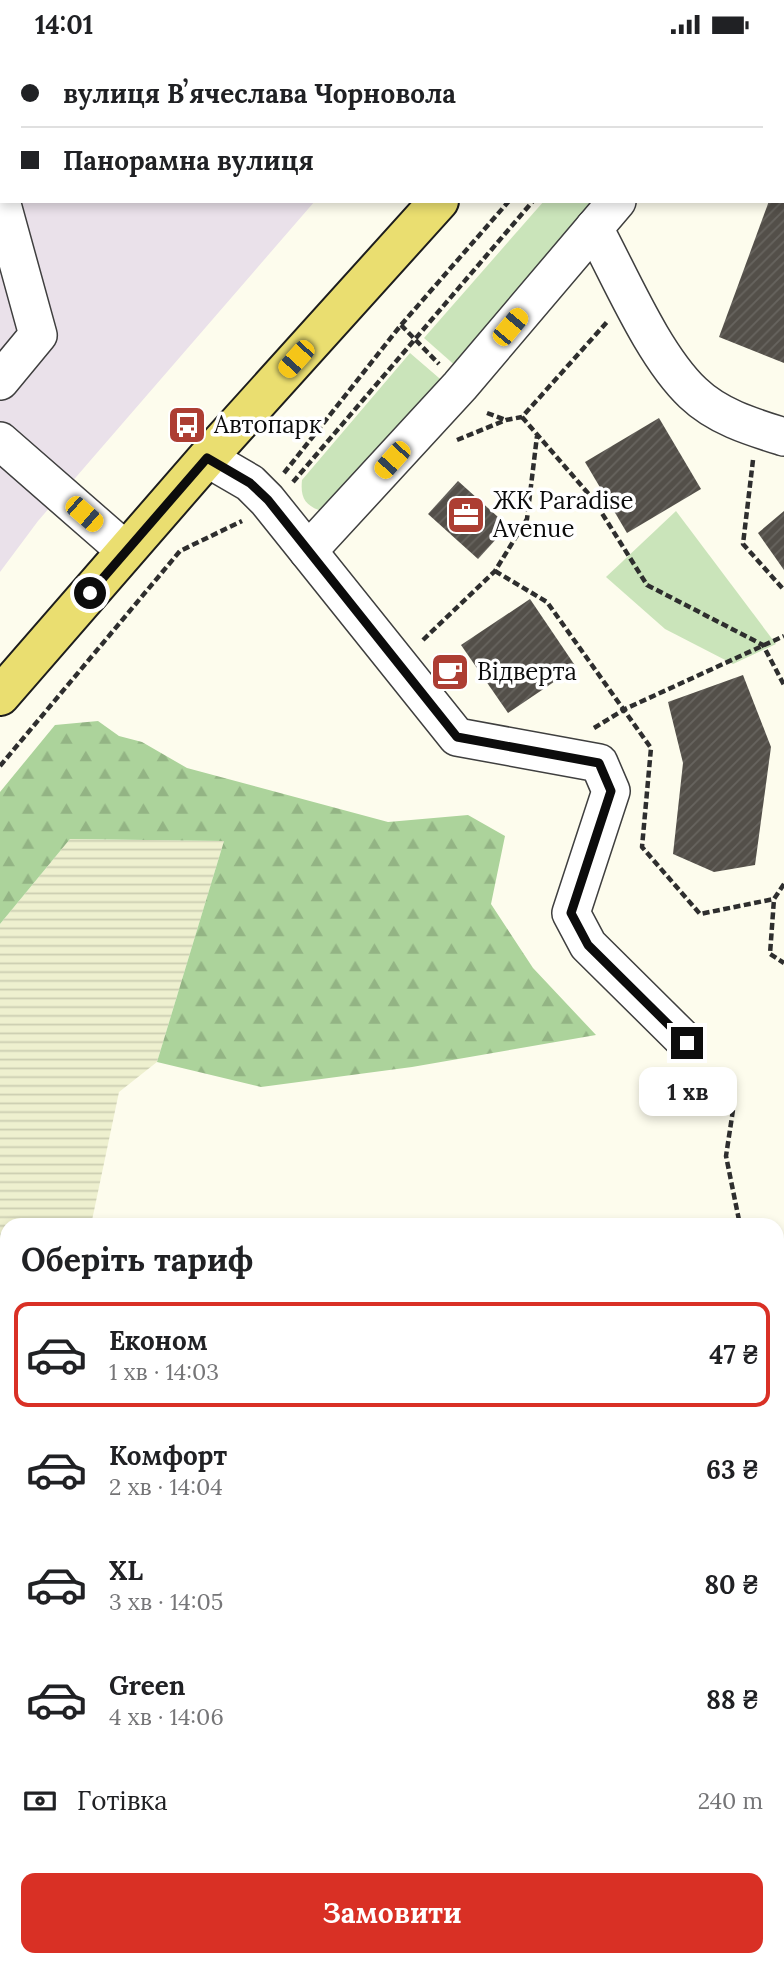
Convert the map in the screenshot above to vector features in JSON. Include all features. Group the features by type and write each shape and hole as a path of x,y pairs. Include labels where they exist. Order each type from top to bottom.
{"main road":[{"path":"0,696 207,458 437,203"}],"street":[{"path":"0,381 38,335 14,302 1,203"},
{"path":"605,215 631,295 668,365 694,395 737,422 770,432"},
{"path":"308,551 460,386 605,215"},
{"path":"0,441 126,551"},
{"path":"207,458 261,492 457,737 599,763 611,791 571,913 588,945 687,1043"}],"path":[{"path":"0,766 180,551 261,492 507,203"},
{"path":"291,490 294,480 531,203"},
{"path":"487,413 506,420 522,418 631,295"},
{"path":"401,325 444,368"},
{"path":"522,418 593,499 647,585 763,645 784,685"},
{"path":"770,432 743,544 784,590"},
{"path":"423,640 495,571 527,519 537,435"},
{"path":"495,571 547,602 651,748 642,846 700,914 774,899"},
{"path":"415,630 431,650"},
{"path":"583,727 597,729 625,709 784,636"},
{"path":"784,884 774,899 770,954 784,963"},
{"path":"733,1111 726,1156 739,1218"}],"shaded area":[{"path":"0,203 313,203 38,521 0,572"}],"green space":[{"path":"542,203 602,203 458,368 424,338"},
{"path":"410,353 446,384 428,392 324,512 313,507 303,497 302,480"},
{"path":"676,511 776,644 733,664 665,629 606,577"},
{"path":"98,721 119,736 142,742 187,768 388,822 468,815 505,836 491,904 533,968 596,1035 412,1067 261,1087 157,1062 224,841 70,839 0,924 0,792 55,725"},
{"path":"70,839 224,841 157,1062 119,1092 92,1218 0,1218 0,924"}],"building":[{"path":"768,203 784,203 784,363 719,337"},
{"path":"659,418 701,489 627,533 585,462"},
{"path":"458,481 508,526 478,559 428,514"},
{"path":"784,511 784,570 758,533"},
{"path":"530,599 576,667 508,713 461,645"},
{"path":"743,675 771,747 755,865 714,872 673,854 683,763 668,702"}],"place":[{"name":"Автопарк","path":"187,425"},
{"name":"ЖК Paradise Avenue","path":"466,515"},
{"name":"Відверта","path":"450,672"}],"route":[{"path":"90,593 207,458 250,483 268,500 457,737 599,763 611,791 571,913 588,945 687,1043"}]}
